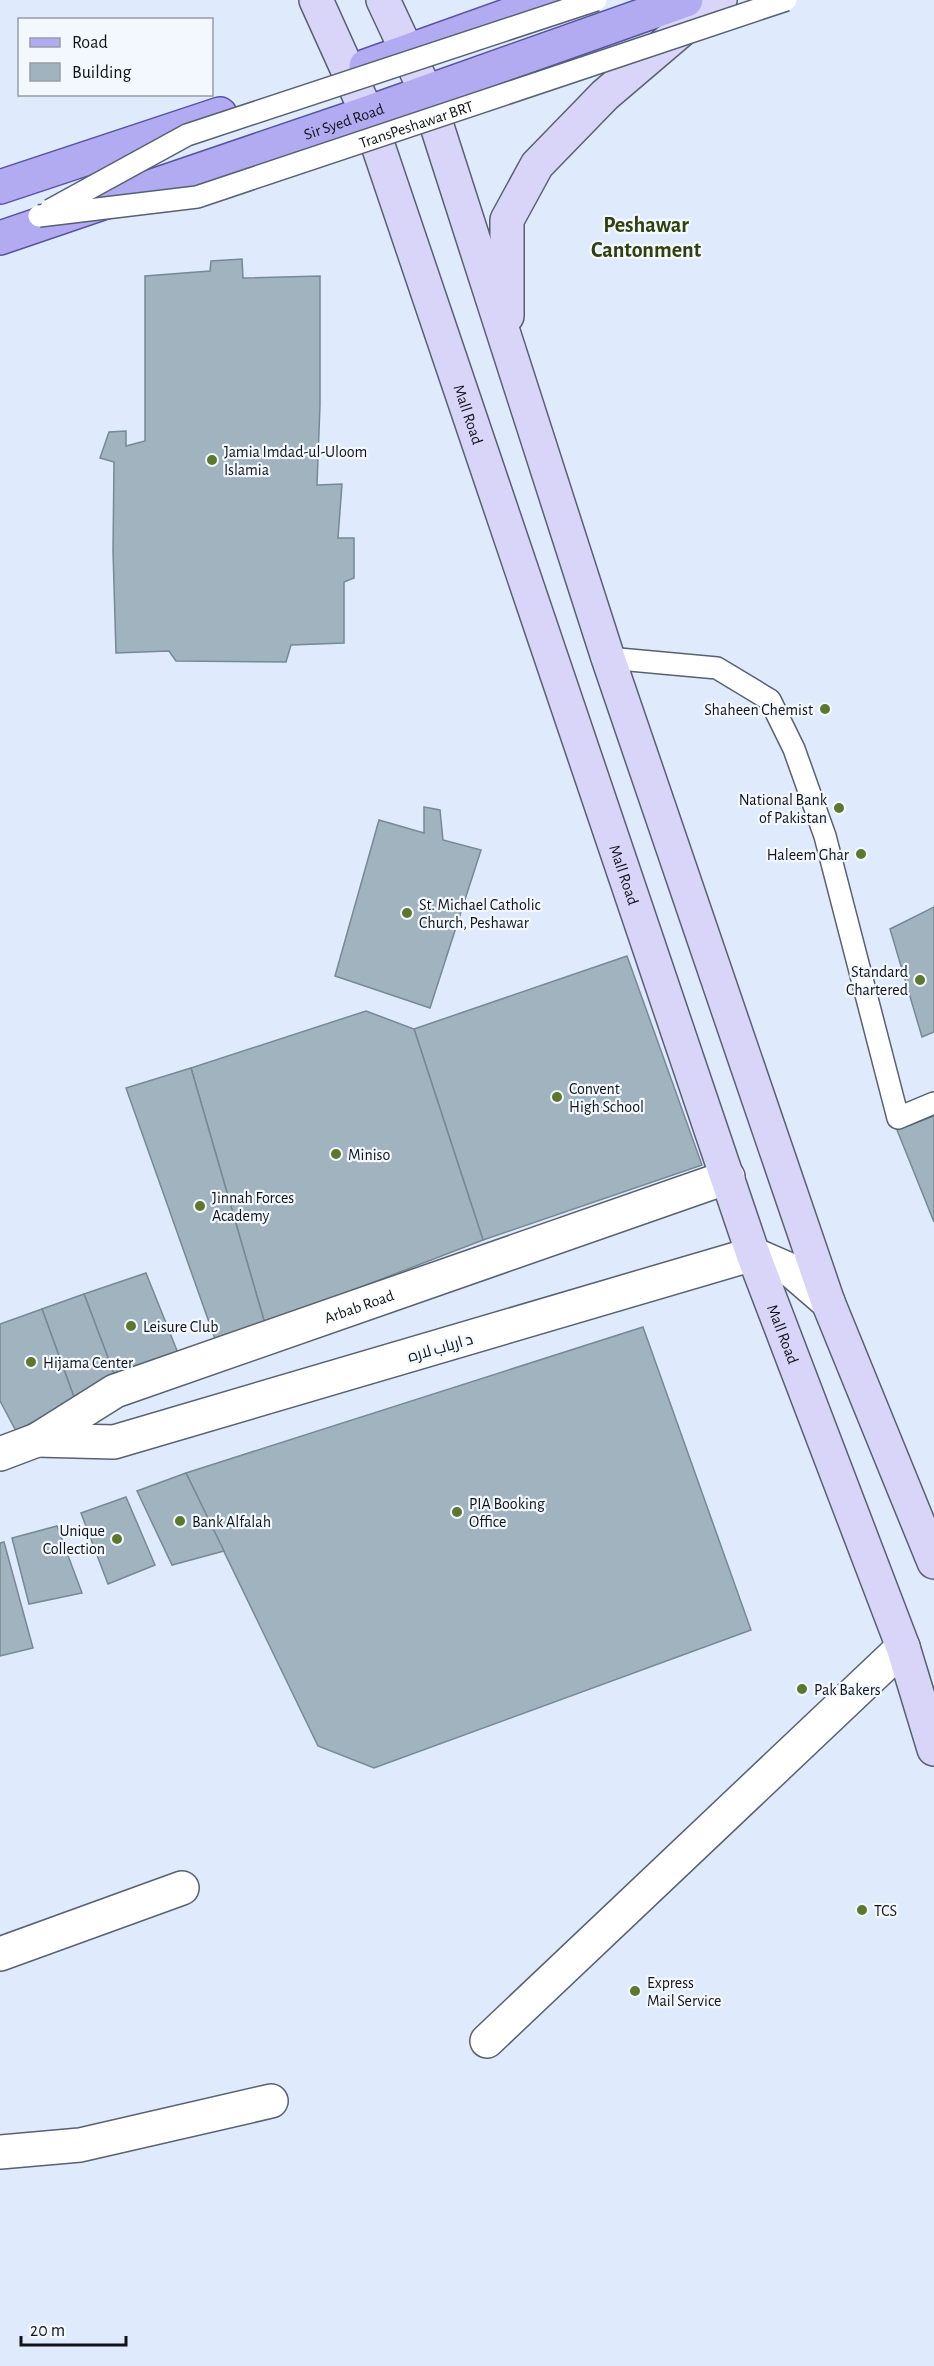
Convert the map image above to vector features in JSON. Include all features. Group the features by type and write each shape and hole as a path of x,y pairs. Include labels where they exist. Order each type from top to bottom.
{"main road":[{"name":"Mall Road","path":"316,0 367,113 753,1254 903,1647 934,1749"},
{"path":"383,0 426,92 608,658 828,1302 934,1562"},
{"path":"0,187 349,72 551,0"},
{"name":"Sir Syed Road","path":"0,238 367,113 687,0"},
{"path":"508,350 507,220 537,165 605,95 720,0"}],"street":[{"name":"Arbab Road","path":"0,1454 37,1440 115,1391 728,1177"},
{"path":"753,1254 792,1271 828,1302"},
{"name":"د ارباب لاره","path":"37,1440 114,1442 753,1254"},
{"path":"487,2041 903,1647"},
{"path":"0,1954 182,1888"},
{"path":"0,2152 80,2145 271,2101"}],"lane":[{"name":"TransPeshawar BRT","path":"0,229 39,216 187,135 596,0"},
{"name":"TransPeshawar BRT","path":"39,216 197,196 786,0"},
{"path":"608,658 717,668 770,700 794,749 825,836 898,1118 934,1103"}],"building":[{"name":"Jamia Imdad-ul-Uloom Islamia","path":"242,259 243,278 320,276 320,405 317,485 342,484 338,538 354,538 354,578 344,582 344,643 291,645 286,662 176,661 169,651 116,653 113,551 114,462 100,458 109,432 126,431 126,446 145,441 145,276 210,271 211,261"},
{"name":"St. Michael Catholic Church, Peshawar","path":"424,807 440,810 443,840 481,850 430,1008 335,976 379,820 424,833"},
{"name":"Standard Chartered","path":"934,907 934,1032 922,1037 890,929"},
{"name":"Convent High School","path":"627,956 702,1165 483,1240 414,1029"},
{"name":"Miniso","path":"366,1011 414,1029 483,1240 265,1324 191,1068"},
{"name":"Jinnah Forces Academy","path":"191,1068 265,1324 215,1339 126,1088"},
{"path":"934,1116 934,1222 897,1130"},
{"name":"Leisure Club","path":"146,1273 180,1358 116,1379 84,1294"},
{"path":"84,1294 116,1379 75,1400 42,1309"},
{"name":"Hijama Center","path":"42,1309 75,1400 16,1431 0,1401 0,1324"},
{"name":"PIA Booking Office","path":"643,1327 751,1630 374,1768 318,1746 186,1473"},
{"name":"Bank Alfalah","path":"186,1473 224,1551 172,1565 137,1491"},
{"name":"Unique Collection","path":"126,1497 155,1565 108,1584 81,1513"},
{"path":"57,1526 82,1593 29,1604 12,1538"},
{"path":"4,1542 33,1648 0,1656 0,1543"}],"place":[{"name":"Jamia Imdad-ul-Uloom Islamia","path":"212,460"},
{"name":"Shaheen Chemist","path":"825,709"},
{"name":"National Bank of Pakistan","path":"839,808"},
{"name":"Haleem Ghar","path":"861,854"},
{"name":"St. Michael Catholic Church, Peshawar","path":"407,913"},
{"name":"Standard Chartered","path":"920,980"},
{"name":"Convent High School","path":"557,1097"},
{"name":"Miniso","path":"336,1154"},
{"name":"Jinnah Forces Academy","path":"200,1206"},
{"name":"Leisure Club","path":"131,1326"},
{"name":"Hijama Center","path":"31,1362"},
{"name":"PIA Booking Office","path":"457,1512"},
{"name":"Bank Alfalah","path":"180,1521"},
{"name":"Unique Collection","path":"117,1539"},
{"name":"Pak Bakers","path":"802,1689"},
{"name":"TCS","path":"862,1910"},
{"name":"Express Mail Service","path":"635,1991"}],"district":[{"name":"Peshawar Cantonment","path":"646,236"}]}
